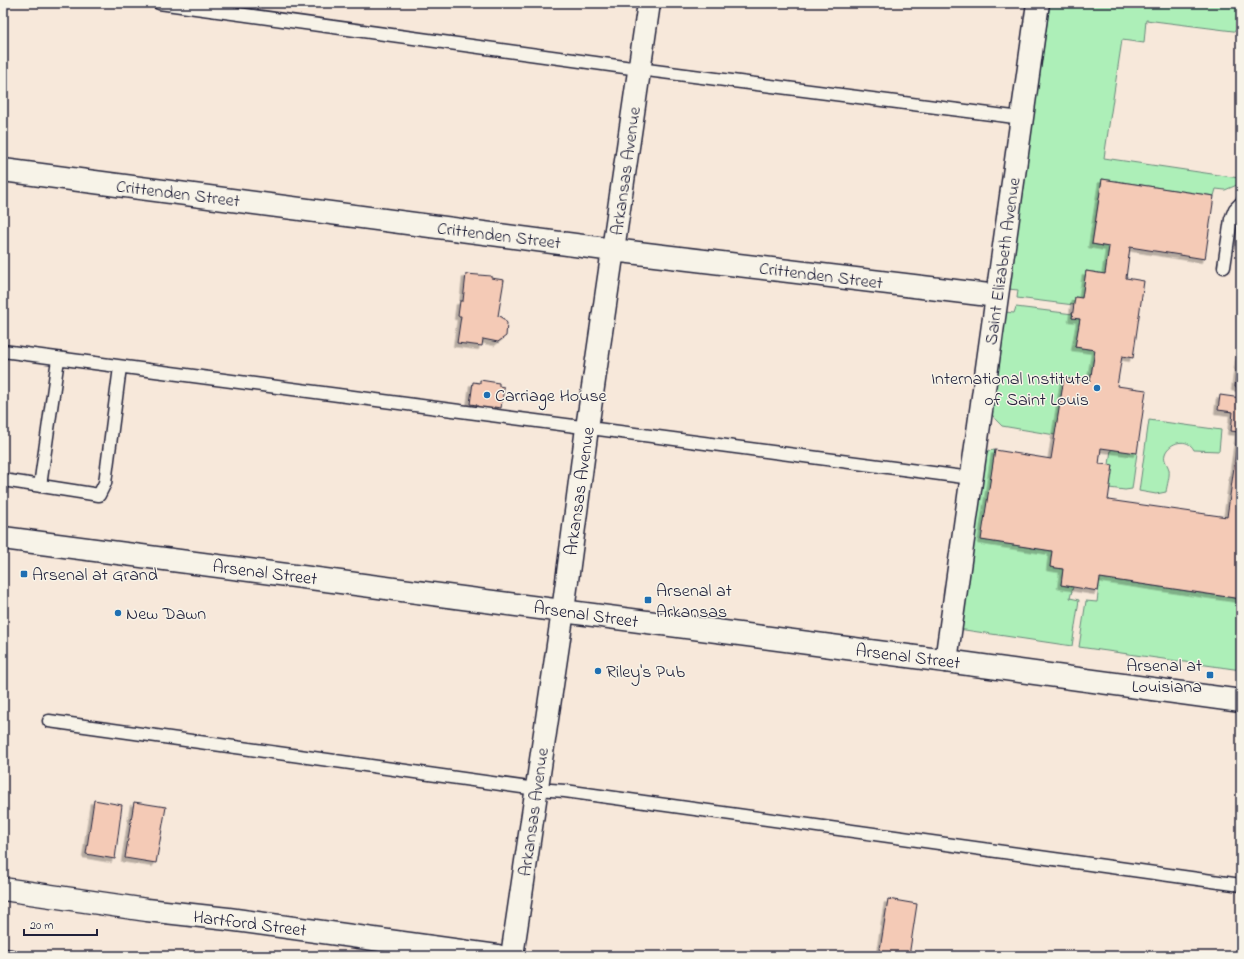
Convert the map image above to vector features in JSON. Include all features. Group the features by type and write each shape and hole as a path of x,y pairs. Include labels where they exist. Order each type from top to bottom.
{"street":[{"name":"Arkansas Avenue","path":"512,956 563,611 649,3"},
{"name":"Saint Elizabeth Avenue","path":"946,661 1038,3"},
{"name":"Crittenden Street","path":"3,170 613,250 996,296"},
{"name":"Arsenal Street","path":"3,538 1241,701"},
{"name":"Hartford Street","path":"3,889 147,910 228,919 497,956"}],"lane":[{"path":"158,3 639,69 1022,118"},
{"path":"1224,267 1231,219 1235,209 1241,203"},
{"path":"3,351 971,478"},
{"path":"40,486 58,358"},
{"path":"3,480 99,495 105,483 120,367"},
{"path":"49,721 1241,885"},
{"path":"3,955 11,956"}],"green space":[{"path":"1050,3 1241,3 1241,32 1146,20 1144,43 1122,40 1104,158 1239,178 1237,185 1225,190 1216,189 1214,196 1102,179 1092,244 1109,247 1105,274 1086,271 1082,298 1075,297 1074,305 1017,298 1018,290 1008,289"},
{"path":"1016,307 1073,314 1072,318 1080,319 1075,347 1095,350 1090,382 1064,378 1055,435 1002,426 991,413 1005,312 1014,313"},
{"path":"1149,420 1221,430 1219,451 1194,450 1188,443 1183,442 1170,446 1165,454 1165,461 1169,472 1166,492 1156,494 1139,491"},
{"path":"1111,449 1137,453 1132,489 1125,490 1109,488 1112,465 1109,465"},
{"path":"995,450 982,540 1052,551 1050,567 1063,569 1061,585 1073,587 1070,598 1079,600 1072,646 958,629 984,455 987,451"},
{"path":"1100,578 1241,599 1241,670 1079,647 1086,601 1097,602"}],"building":[{"name":"International Institute of Saint Louis","path":"1102,179 1214,196 1205,259 1130,247 1126,278 1144,281 1133,358 1122,356 1117,386 1146,390 1137,453 1101,448 1099,464 1113,465 1108,500 1227,517 1239,432 1231,431 1233,412 1218,410 1220,395 1241,398 1241,599 1100,578 1098,591 1061,585 1063,569 1050,567 1052,551 981,540 995,450 1051,459 1064,378 1090,382 1095,350 1075,347 1080,319 1072,318 1075,297 1082,298 1086,271 1105,274 1109,247 1092,244"},
{"path":"466,274 491,276 491,278 504,280 498,316 502,317 507,323 506,336 498,342 483,339 482,346 457,343 461,316 458,316 460,301 463,301"},
{"path":"1241,342 1241,388 1235,387"},
{"name":"Carriage House","path":"480,380 499,383 499,386 504,387 501,408 494,407 494,409 477,407 477,405 470,404 473,382 480,383"},
{"path":"94,800 122,805 115,859 86,854"},
{"path":"134,802 166,807 156,863 125,858"},
{"path":"888,899 917,904 909,956 879,956"}],"place":[{"name":"International Institute of Saint Louis","path":"1097,388"},
{"name":"Carriage House","path":"487,395"},
{"name":"Arsenal at Grand","path":"24,574"},
{"name":"Arsenal at Arkansas","path":"648,600"},
{"name":"New Dawn","path":"118,613"},
{"name":"Riley's Pub","path":"598,671"},
{"name":"Arsenal at Louisiana","path":"1210,675"}]}
